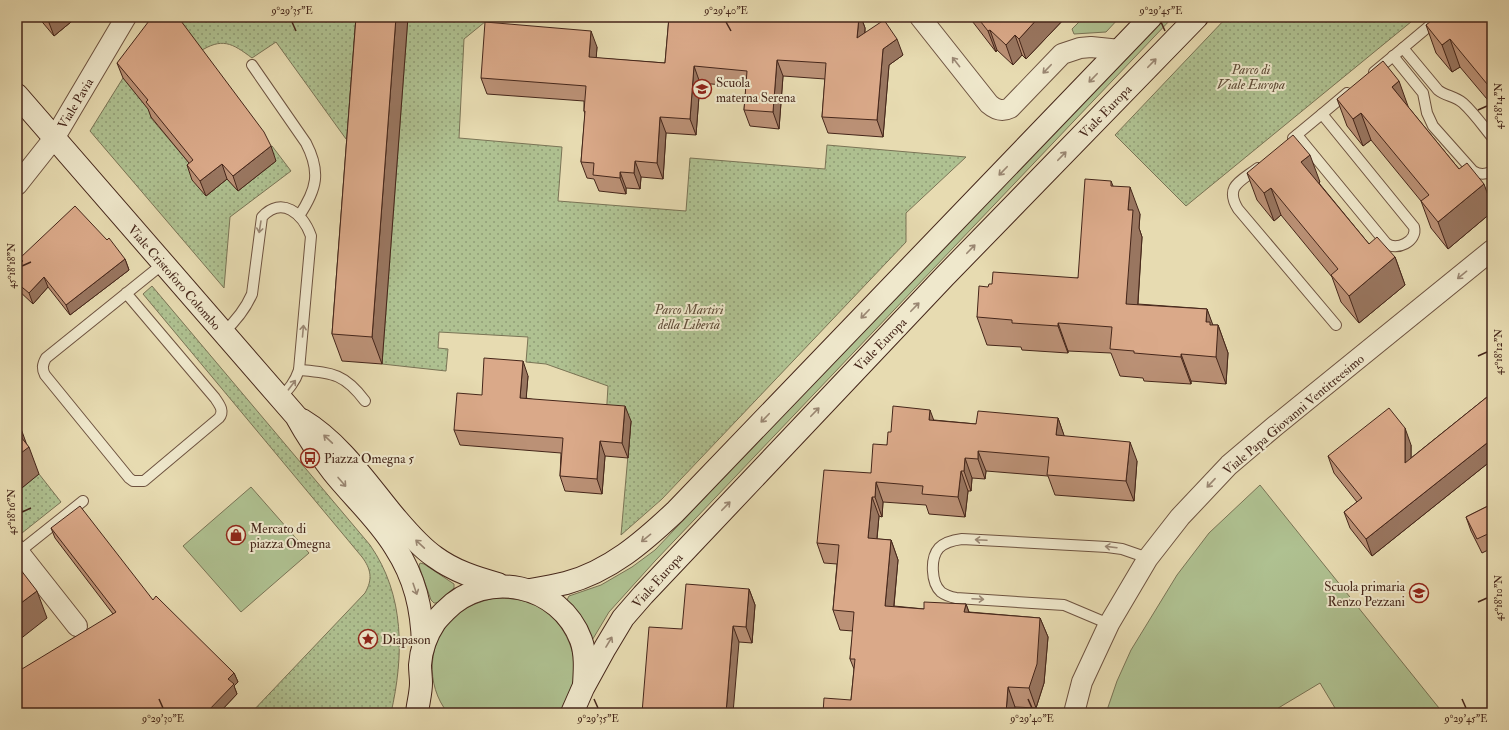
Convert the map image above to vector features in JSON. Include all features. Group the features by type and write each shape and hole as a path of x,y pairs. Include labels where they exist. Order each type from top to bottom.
{"street":[{"name":"Viale Pavia","path":"17,185 55,137 126,17"},
{"path":"920,17 989,104 1000,110 1010,108 1062,54 1080,48 1091,47 1120,50"},
{"name":"Viale Europa","path":"530,590 566,583 601,569 625,556 652,534 675,512 1151,17"},
{"name":"Viale Europa","path":"572,713 584,688 624,618 643,595 699,534 944,277 1197,17"},
{"name":"Viale Cristoforo Colombo","path":"17,95 296,416"},
{"name":"Viale Papa Giovanni Ventitreesimo","path":"1074,713 1082,682 1109,624 1148,558 1180,517 1229,465 1492,250"},
{"path":"296,416 318,430 333,444 418,543 449,566 466,575 504,586"},
{"path":"296,416 320,454 384,531 395,547 408,573 420,605 423,645"},
{"path":"18,551 77,626"},
{"name":"Viale Europa","path":"416,713 421,683 420,664 423,645 435,621 454,602 478,590 504,586 530,590 551,601 569,618 581,640 586,664 584,688"},
{"name":"Viale Europa","path":"421,683 429,707 434,713"}],"lane":[{"path":"1285,145 1440,17"},
{"path":"1403,48 1438,90 1443,95 1456,98 1463,103 1492,137"},
{"path":"1392,56 1423,93 1427,114 1433,126 1473,171 1479,175 1487,174 1492,171"},
{"path":"252,65 306,143 314,163 316,178 313,190 299,216"},
{"path":"1298,135 1386,243 1394,247 1401,246 1407,242 1415,232 1414,227 1322,114"},
{"path":"1267,160 1236,185 1232,192 1232,200 1336,325"},
{"path":"223,333 240,317 248,305 252,294 262,217 268,210 277,206 285,208 299,216 307,225 311,236 299,370 291,388 280,398"},
{"path":"126,293 215,398 221,407 222,412 222,415 219,418 184,448 148,478 139,482 128,478 42,370 43,363 46,358 126,293 164,263"},
{"path":"299,370 323,372 342,378 355,388 365,400"},
{"path":"18,551 83,502"},
{"path":"1109,624 1064,605 956,598 948,596 941,592 934,580 933,573 935,554 939,548 946,543 962,538 1107,547 1122,549 1148,558"}],"green space":[{"path":"173,17 367,17 358,140 346,139 276,42 252,58 233,46 221,43 214,44 199,52"},
{"name":"Parco Martiri della Libertà","path":"408,17 491,17 464,39 459,138 562,147 558,201 686,211 690,158 825,169 827,145 966,157 906,213 906,242 662,499 621,535 631,421 606,419 608,386 546,364 526,362 528,337 439,332 438,348 448,349 446,371 382,364"},
{"path":"1084,17 1120,17 1106,32 1074,34 1072,29"},
{"path":"1161,17 1173,17 655,561 609,612 591,642 581,620 567,600 569,596 601,585 632,567 655,550"},
{"name":"Parco di Viale Europa","path":"1227,17 1417,17 1186,206 1115,135"},
{"path":"123,78 144,85 151,118 199,175 206,196 227,179 238,191 269,147 272,146 291,171 230,217 224,288 90,131"},
{"path":"152,286 370,545 381,564 390,584 398,626 398,670 391,713 251,713 365,593 368,588 370,574 362,557 143,294"},
{"path":"39,474 61,502 22,533 17,527 17,492"},
{"path":"1260,485 1443,713 1338,713 1320,683 1270,713 1106,713 1117,681 1131,650 1177,575 1209,533"},
{"path":"251,487 309,553 241,612 183,546"},
{"path":"420,563 424,564 454,584 454,588 437,603 434,603 431,600 419,566"},
{"path":"494,598 515,599 536,605 554,618 567,637 574,658 574,680 568,698 558,713 448,713 441,702 435,690 432,663 434,650 439,637 455,616 473,605"}],"building":[{"path":"152,17 178,17 264,132 271,146 233,176 222,164 200,181 187,165 193,160 146,102 148,100 117,63"},
{"path":"356,17 396,17 372,337 332,334"},
{"path":"669,17 859,17 857,38 884,20 897,39 883,49 877,120 822,117 826,63 777,60 773,112 744,110 747,71 694,66 690,119 660,117 657,163 635,161 634,173 620,172 620,178 593,175 594,163 581,162 586,86 481,78 485,22 591,31 589,57 665,63"},
{"path":"977,17 1039,17 1019,39 1015,35 1006,45 990,30 988,31"},
{"path":"1436,17 1483,17 1492,28 1492,90 1450,39 1442,45 1426,25"},
{"path":"1383,61 1399,81 1392,87 1459,169 1467,163 1484,184 1438,222 1421,201 1429,195 1361,113 1353,119 1337,99"},
{"path":"1293,135 1310,155 1301,162 1369,244 1377,237 1395,257 1349,296 1331,275 1338,269 1271,188 1264,193 1247,173"},
{"path":"1085,179 1111,181 1111,186 1130,187 1128,210 1133,210 1126,304 1207,309 1206,322 1210,322 1210,325 1218,325 1216,357 1181,354 1181,357 1134,353 1134,351 1110,349 1112,327 1058,323 1058,326 1012,323 1012,320 977,317 979,286 988,287 989,284 992,284 993,272 1078,278"},
{"path":"75,206 107,240 109,238 125,259 66,305 44,277 29,293 17,283 17,267 23,261 20,258"},
{"path":"484,358 523,361 520,398 625,406 622,443 600,441 597,479 560,476 563,438 454,430 457,393 482,395"},
{"path":"1492,393 1492,439 1366,539 1344,512 1362,498 1328,456 1389,408 1405,428 1405,463"},
{"path":"893,406 930,410 929,420 976,424 978,411 1058,418 1056,435 1130,442 1126,481 1047,475 1049,457 978,451 978,459 965,458 964,471 961,471 958,497 922,494 923,486 876,482 875,497 872,497 868,538 891,540 885,606 924,609 924,602 966,604 964,612 1040,618 1037,664 1029,688 1008,687 1006,713 823,713 824,698 851,700 855,659 850,659 854,612 833,610 839,545 817,543 824,470 871,473 873,444 887,445 888,432 891,432"},
{"path":"17,432 29,447 17,456"},
{"path":"1492,504 1492,532 1477,539 1466,517"},
{"path":"80,506 153,600 156,596 234,673 228,679 234,684 206,713 17,713 17,672 116,612 51,528"},
{"path":"17,565 37,591 17,606"},
{"path":"686,584 749,589 746,627 733,626 726,713 642,713 649,627 682,629"}],"place":[{"name":"Scuola materna Serena","path":"702,89"},
{"name":"Piazza Omegna 5","path":"310,458"},
{"name":"Mercato di piazza Omegna","path":"236,535"},
{"name":"Scuola primaria Renzo Pezzani","path":"1419,593"},
{"name":"Diapason","path":"368,639"}]}
